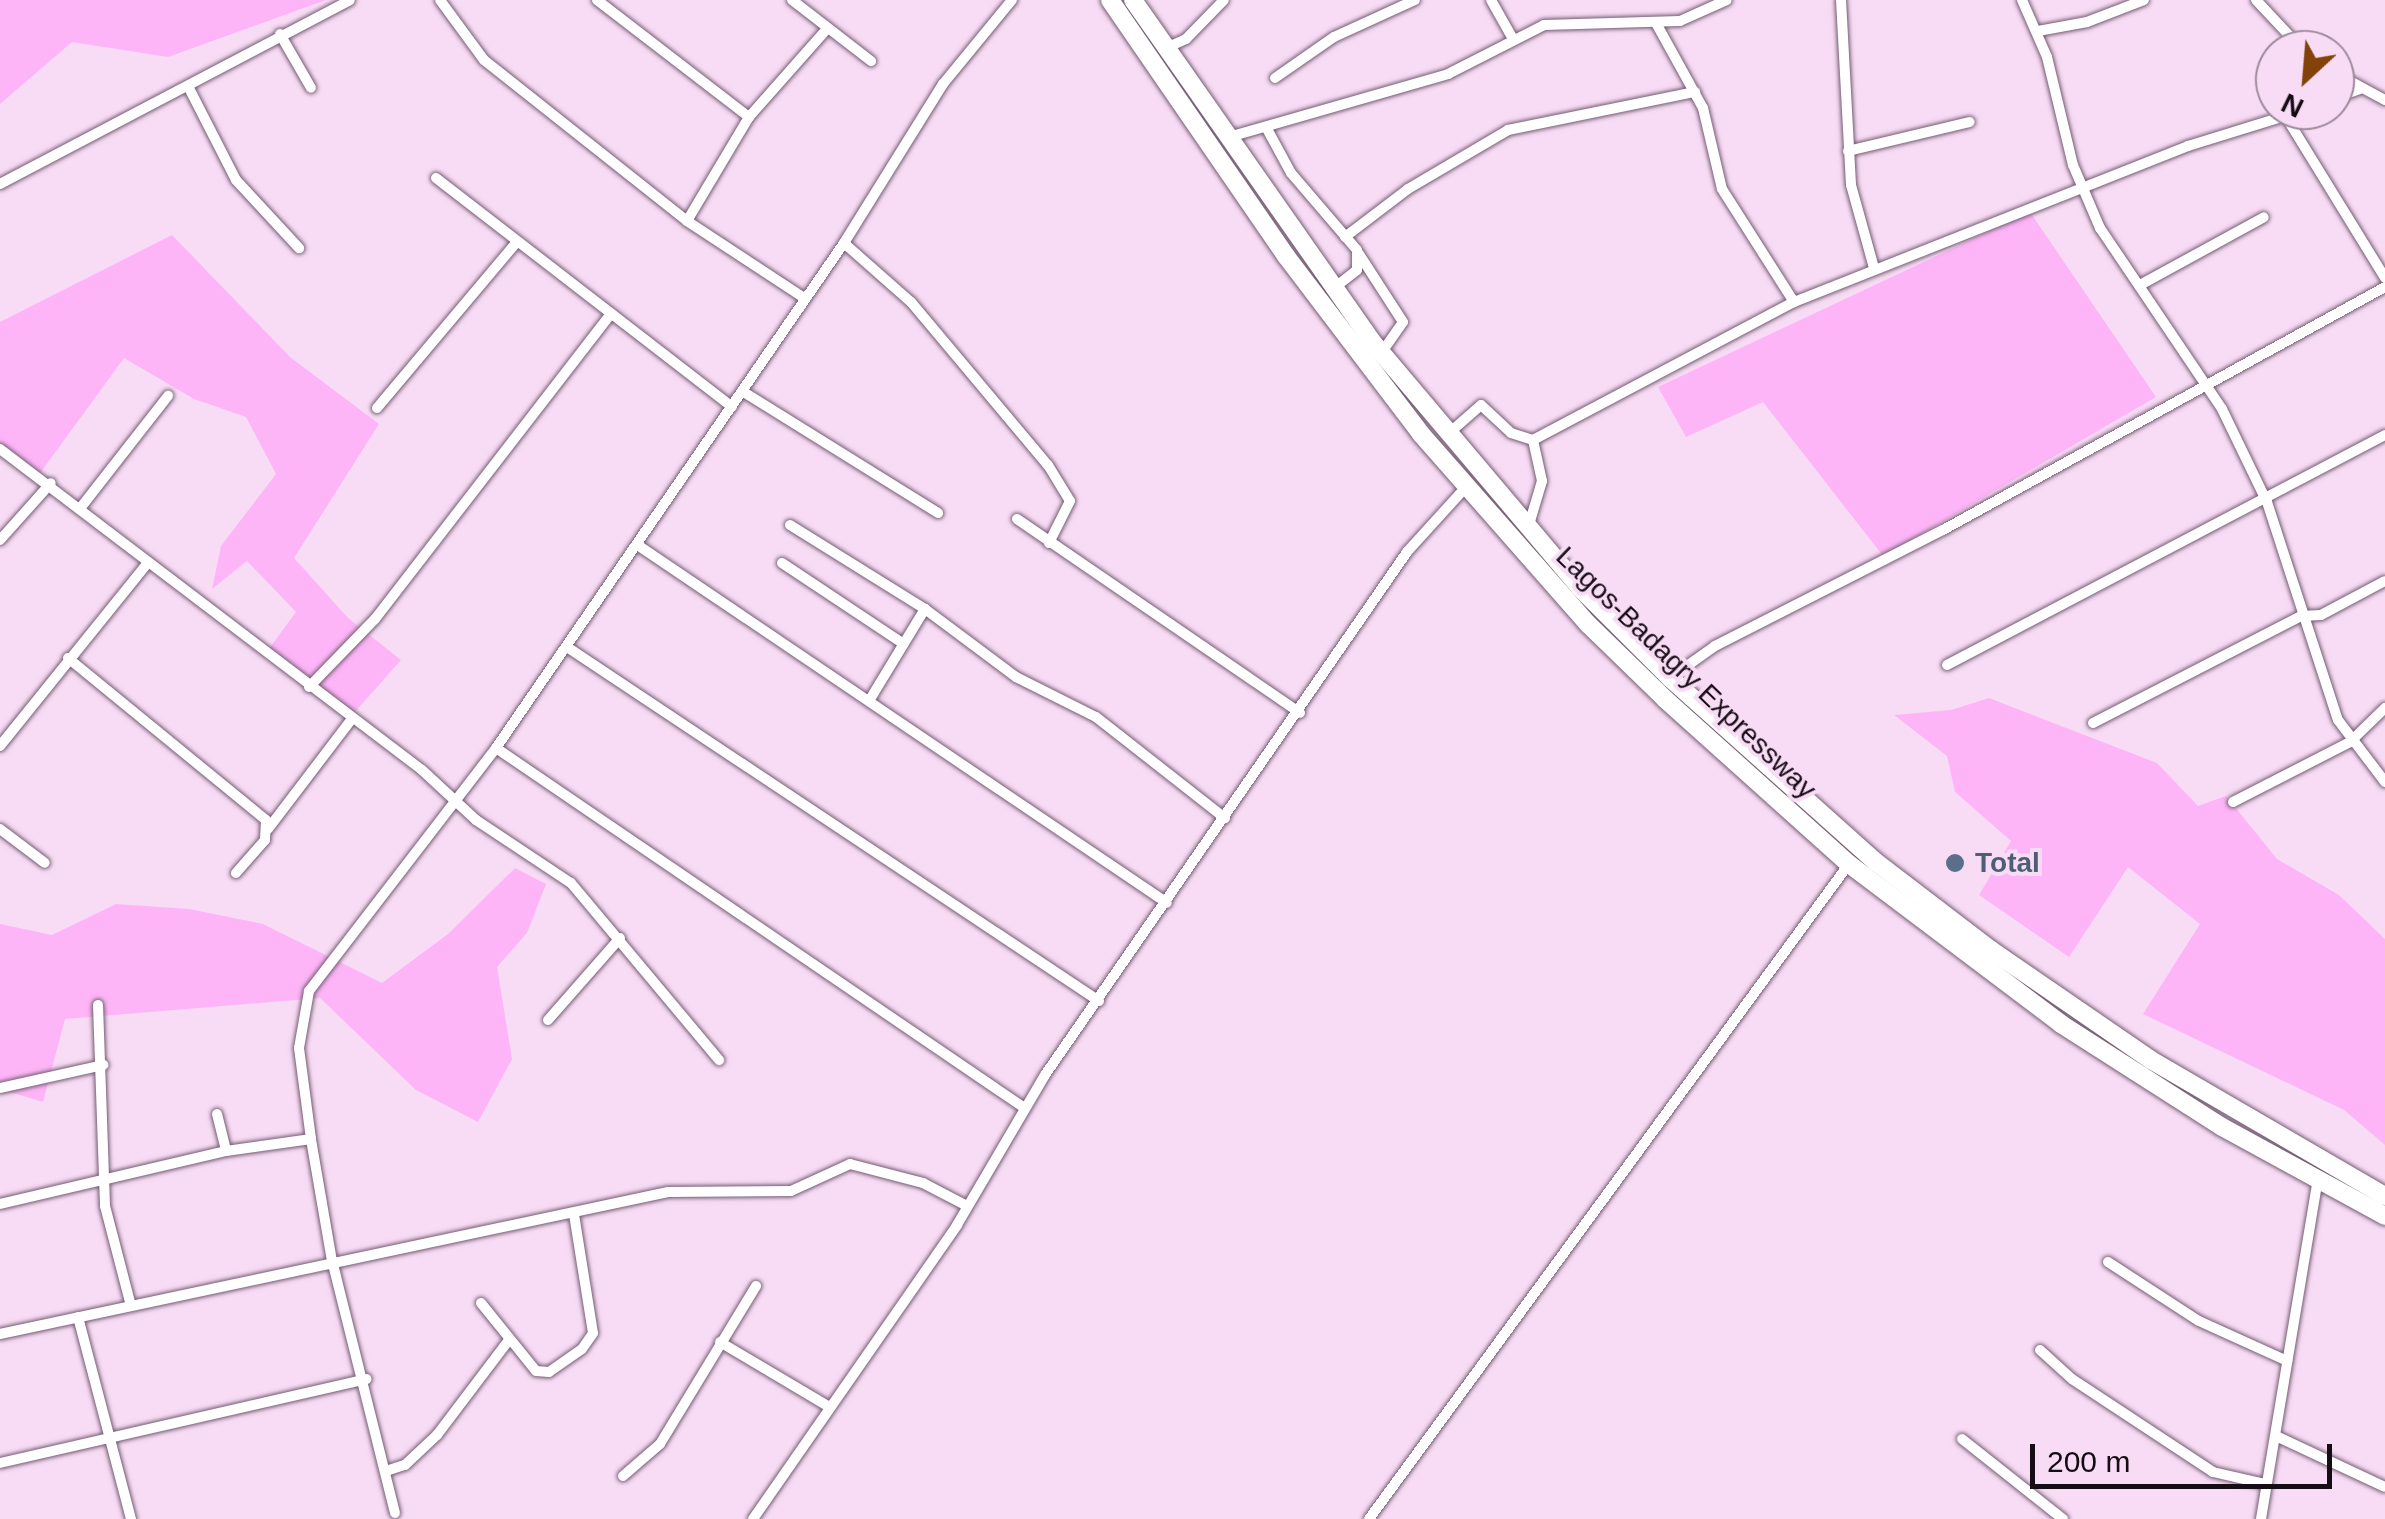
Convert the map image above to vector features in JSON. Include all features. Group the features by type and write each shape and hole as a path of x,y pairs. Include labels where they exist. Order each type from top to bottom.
{"highway":[{"name":"Lagos-Badagry Expressway","path":"1110,0 1297,270 1465,488 1588,624 1849,864 2061,1024 2318,1180 2385,1216"},
{"name":"Lagos-Badagry Expressway","path":"1133,0 1332,290 1447,435 1528,528 1670,678 1876,862 1991,950 2150,1060 2385,1196"}],"street":[{"path":"0,184 190,90 280,34 350,0"},
{"path":"440,0 484,60 687,221 804,298"},
{"path":"596,0 749,116"},
{"path":"792,0 870,61"},
{"path":"395,1513 366,1379 332,1261 312,1140 299,1048 309,990 496,748 639,546 844,243 943,84 1012,0"},
{"path":"1166,48 1186,39 1224,0"},
{"path":"1275,78 1334,37 1415,0"},
{"path":"1491,0 1513,39"},
{"path":"1228,137 1448,74 1513,39 1580,20 1680,21 1727,0"},
{"path":"1841,0 1848,150 1874,268"},
{"path":"2022,0 2038,31 2082,188 2140,286 2208,386 2267,502 2301,616 2350,742 2385,782"},
{"path":"2038,31 2087,22 2144,0"},
{"path":"2256,0 2284,30"},
{"path":"1656,23 1695,92 1722,189 1794,302"},
{"path":"687,221 749,116 826,30"},
{"path":"280,34 311,88"},
{"path":"2355,87 2385,100"},
{"path":"190,90 236,180 299,248"},
{"path":"2355,92 2360,90"},
{"path":"1344,237 1408,188 1508,130 1695,92"},
{"path":"1848,150 1970,122"},
{"path":"1266,127 1291,173 1356,250 1403,322 1382,353"},
{"path":"1447,435 1481,405 1510,433 1532,440 1794,302 2082,188 2255,128"},
{"path":"2294,130 2385,278"},
{"path":"436,178 732,407"},
{"path":"2140,286 2264,217"},
{"path":"376,408 517,242"},
{"path":"844,243 911,302 1048,465 1070,501 1049,543"},
{"path":"1332,290 1357,270 1356,250"},
{"path":"1670,678 1716,646 2208,386 2385,287"},
{"path":"309,687 375,619 611,314"},
{"path":"742,391 938,514"},
{"path":"82,506 168,396"},
{"path":"1947,665 2077,591 2267,502 2385,436"},
{"path":"1528,528 1542,481 1532,440"},
{"path":"0,449 82,506 147,564 454,800 570,883 719,1060"},
{"path":"0,540 51,483"},
{"path":"753,1519 967,1206 1024,1106 1300,714 1407,552 1465,488"},
{"path":"1017,520 1138,596 1204,652 1300,714"},
{"path":"790,525 925,609 1039,692 1096,717 1225,818"},
{"path":"639,546 1167,903"},
{"path":"782,563 904,644"},
{"path":"0,746 147,564"},
{"path":"2093,723 2301,616 2321,616 2385,581"},
{"path":"869,701 925,609"},
{"path":"567,647 1099,1001"},
{"path":"68,658 266,820 268,829"},
{"path":"2233,802 2350,742 2385,708"},
{"path":"236,873 351,720"},
{"path":"496,748 1024,1106"},
{"path":"2,834 45,864"},
{"path":"1369,1519 1849,864"},
{"path":"548,1020 620,938"},
{"path":"98,1005 104,1065 103,1178 131,1306"},
{"path":"0,1088 104,1065"},
{"path":"216,1114 226,1151"},
{"path":"0,1204 226,1151 312,1140"},
{"path":"0,1334 332,1261 681,1191 792,1191 850,1164 923,1182 967,1206"},
{"path":"2265,1516 2265,1484 2318,1180"},
{"path":"481,1302 525,1364 548,1372 593,1333 574,1214"},
{"path":"2108,1262 2199,1322 2287,1361"},
{"path":"624,1476 660,1444 756,1286"},
{"path":"78,1317 128,1514 116,1519"},
{"path":"386,1471 406,1464 438,1435 508,1341"},
{"path":"720,1342 828,1406"},
{"path":"2040,1350 2072,1380 2214,1472 2265,1484"},
{"path":"0,1462 110,1442 366,1379"},
{"path":"2276,1436 2385,1487"},
{"path":"1962,1439 2062,1519"}],"shaded area":[{"path":"0,0 326,0 168,57 72,42 0,104"},
{"path":"2030,212 2156,397 1883,556 1763,402 1686,437 1658,387"},
{"path":"172,235 290,357 379,424 294,558 348,618 401,660 354,713 268,650 296,612 247,561 212,589 221,546 276,474 246,417 194,399 124,358 38,476 0,450 0,322"},
{"path":"1989,698 2157,763 2198,806 2226,796 2277,859 2339,895 2385,939 2385,1145 2344,1110 2143,1014 2200,924 2128,867 2069,957 1979,895 2011,841 1955,792 1947,756 1894,715 1951,710"},
{"path":"515,868 546,884 527,933 497,967 512,1059 478,1122 416,1090 320,998 65,1019 43,1102 0,1089 0,924 52,935 116,904 189,909 263,924 382,983 448,934"}],"place":[{"name":"Total","path":"1955,863"}]}
